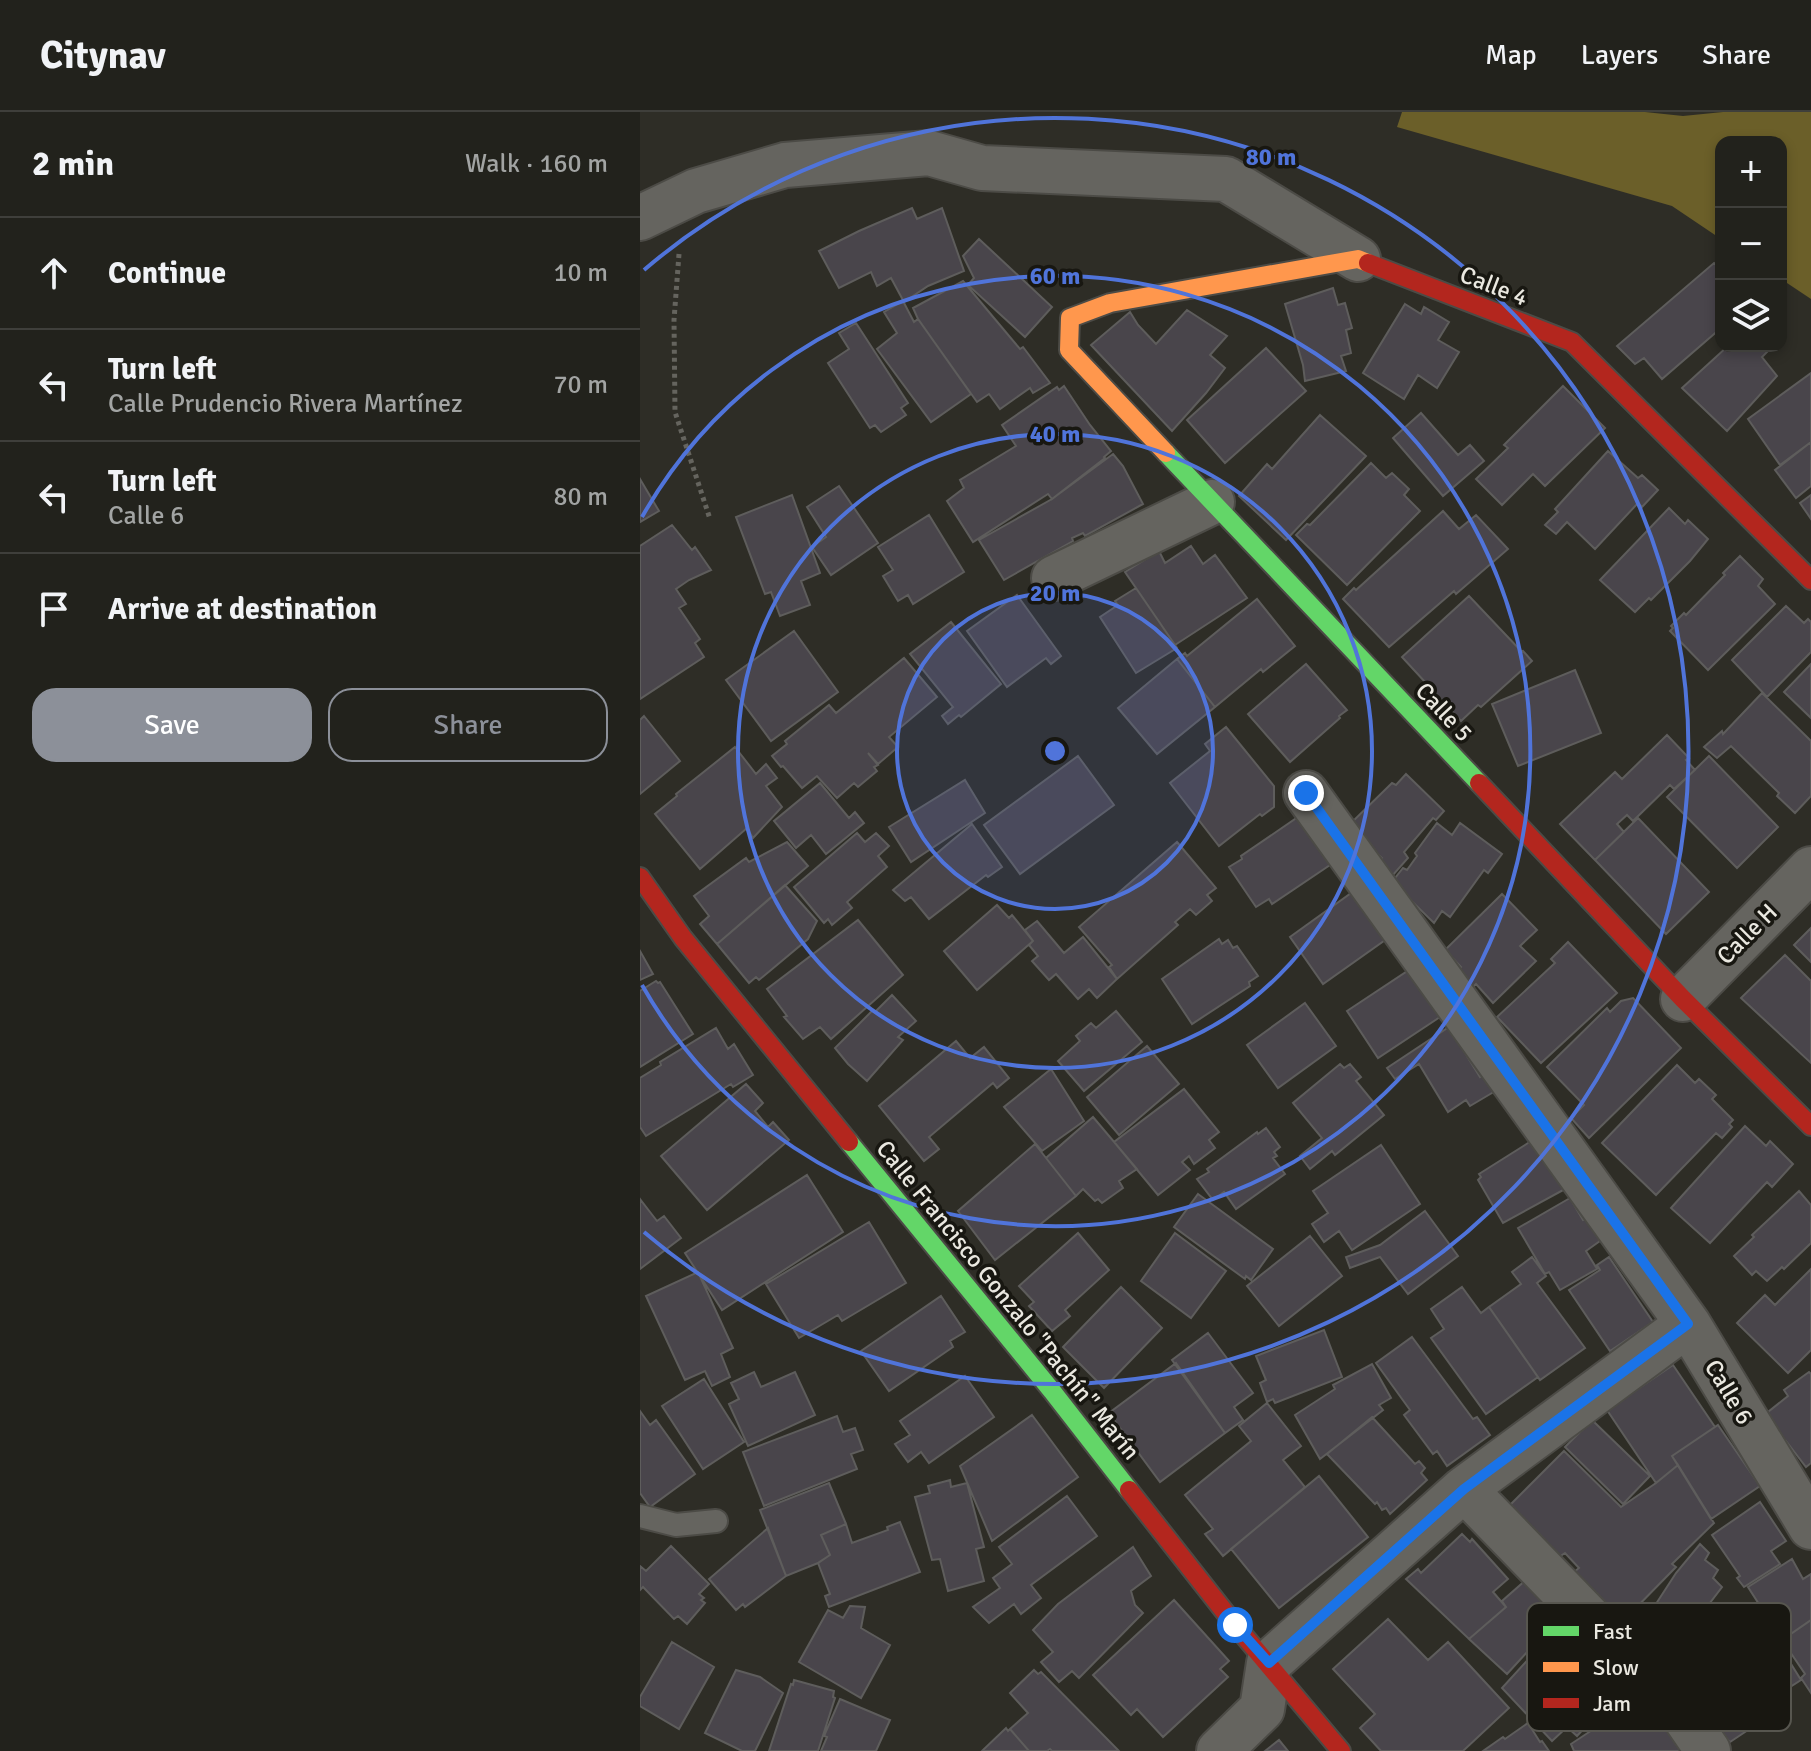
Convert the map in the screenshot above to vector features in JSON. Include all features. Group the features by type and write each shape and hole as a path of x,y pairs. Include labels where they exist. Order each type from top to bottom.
{"street":[{"path":"640,218 696,191 785,165 929,153 982,168 1226,179 1358,259"},
{"name":"Calle 5","path":"1358,259 1110,303 1070,318 1069,350 1683,999 1811,1126"},
{"name":"Calle 4","path":"1358,259 1572,342 1811,580"},
{"path":"1054,578 1212,502"},
{"name":"Calle 6","path":"1306,793 1688,1324 1811,1527"},
{"name":"Calle H","path":"1683,999 1811,869"},
{"name":"Calle Francisco Gonzalo \"Pachín\" Marín","path":"640,877 683,938 1052,1391 1235,1625 1341,1751"},
{"path":"1219,1751 1262,1709 1269,1663 1464,1489 1688,1324"},
{"path":"1464,1489 1574,1603"},
{"path":"1694,1731 1708,1751"}],"lane":[{"path":"640,1516 676,1525 716,1521"}],"path":[{"path":"696,191 679,256 674,320 675,412 710,519"}],"shaded area":[{"path":"1402,112 1645,112 1683,116 1723,112 1811,112 1811,299 1787,283 1787,136 1715,136 1715,235 1672,206 1397,127"}],"building":[{"path":"912,208 917,219 942,208 964,271 928,286 904,302 891,278 877,286 871,272 839,288 819,251"},
{"path":"979,239 1052,307 1025,337 968,285 974,278 963,256"},
{"path":"1715,264 1715,333 1662,379 1644,358 1635,364 1617,346"},
{"path":"963,281 1020,349 1023,347 1050,383 1033,393 1030,388 1000,409 989,394 977,402 913,308"},
{"path":"1333,288 1338,305 1345,303 1352,328 1346,330 1351,353 1341,356 1346,371 1305,381 1285,304"},
{"path":"903,301 914,322 918,319 971,394 931,422 877,349 897,333 884,312"},
{"path":"1405,304 1421,314 1424,307 1449,322 1438,340 1459,352 1437,388 1418,375 1404,399 1363,373"},
{"path":"1187,310 1227,336 1210,355 1225,368 1172,431 1091,345 1130,312 1156,344"},
{"path":"856,323 908,403 901,408 906,415 881,432 875,425 870,428 828,363 849,349 839,333"},
{"path":"1266,348 1306,391 1225,463 1187,420"},
{"path":"1721,352 1767,352 1762,357 1777,376 1727,431 1682,388"},
{"path":"1811,373 1811,442 1780,465 1748,419"},
{"path":"1064,386 1111,451 1052,499 1048,494 973,542 947,501 964,488 960,480 1016,446 1002,425 1057,387 1059,390"},
{"path":"1563,386 1605,428 1545,486 1533,474 1502,505 1476,479 1508,448 1504,445"},
{"path":"1421,413 1458,455 1470,445 1484,461 1443,496 1393,438"},
{"path":"1320,415 1366,456 1286,540 1239,496 1267,464 1272,469"},
{"path":"1811,442 1811,486 1796,498 1775,470"},
{"path":"1608,451 1638,478 1642,475 1658,490 1642,507 1638,503 1595,549 1567,522 1556,534 1545,525 1558,512 1555,509"},
{"path":"1113,454 1123,466 1143,504 1085,536 1083,533 1072,538 1073,541 1004,580 979,540 1052,499"},
{"path":"1371,463 1386,478 1392,473 1409,489 1404,495 1420,511 1347,585 1296,535 1307,524 1310,525"},
{"path":"640,479 659,511 640,522"},
{"path":"839,486 878,543 831,575 812,547 826,537 807,507"},
{"path":"792,495 820,573 801,581 810,605 780,616 771,592 765,594 736,517"},
{"path":"1811,495 1811,519 1800,503"},
{"path":"1669,508 1685,524 1688,520 1708,539 1651,600 1649,598 1635,612 1600,580"},
{"path":"1443,511 1459,529 1476,515 1508,549 1389,647 1343,599"},
{"path":"929,515 964,572 913,604 908,595 898,601 883,576 893,570 878,547"},
{"path":"672,525 692,550 695,547 711,570 676,589 686,604 679,608 700,639 695,643 704,657 640,699 640,546"},
{"path":"1191,546 1203,564 1215,555 1247,598 1175,645 1125,572 1159,551 1165,563"},
{"path":"1740,556 1763,579 1758,586 1775,604 1708,670 1670,631 1671,626 1684,613 1686,615"},
{"path":"1136,588 1177,648 1136,673 1100,617 1118,605 1115,601"},
{"path":"1017,595 1061,656 1051,664 1046,658 1007,687 967,631"},
{"path":"1469,596 1532,661 1461,721 1402,657"},
{"path":"1257,599 1295,646 1215,707 1177,659 1185,653 1187,656"},
{"path":"1786,606 1804,623 1808,619 1811,622 1811,652 1767,697 1732,660"},
{"path":"951,622 1001,684 948,724 942,716 953,707 910,654"},
{"path":"794,631 838,692 771,741 726,680"},
{"path":"904,658 937,697 889,737 898,747 878,764 868,753 878,765 874,767 877,771 858,787 854,783 837,798 817,776 802,788 772,756 787,744 785,741 829,705 836,713"},
{"path":"1177,659 1215,707 1157,754 1118,708"},
{"path":"1306,664 1347,710 1290,762 1248,714"},
{"path":"1811,664 1811,718 1784,692"},
{"path":"1575,670 1601,733 1518,766 1492,704"},
{"path":"1762,693 1811,741 1811,796 1795,813 1731,746 1717,758 1704,747 1722,731 1723,734"},
{"path":"644,716 680,761 640,794 640,720"},
{"path":"1226,727 1274,786 1274,807 1219,846 1170,783 1210,751 1205,744"},
{"path":"1667,735 1689,758 1686,760 1695,770 1674,789 1670,785 1633,821 1627,815 1617,824 1624,832 1595,860 1560,824 1615,772 1622,779"},
{"path":"735,747 756,774 766,764 777,778 766,786 782,807 753,838 747,828 700,869 655,814"},
{"path":"1078,756 1114,805 1020,874 984,825"},
{"path":"1709,756 1778,827 1737,868 1667,797"},
{"path":"1406,774 1444,811 1436,820 1433,818 1404,852 1408,858 1392,876 1378,863 1382,858 1348,826 1392,783 1396,785"},
{"path":"965,780 985,813 911,862 889,827"},
{"path":"820,783 849,818 855,812 864,823 826,854 811,835 796,848 774,821"},
{"path":"1298,817 1330,865 1272,904 1269,899 1256,907 1229,867"},
{"path":"1638,818 1709,892 1666,934 1595,860"},
{"path":"1437,823 1452,835 1460,823 1502,854 1488,873 1484,870 1450,917 1442,911 1434,923 1392,882 1403,868 1407,870 1417,856 1415,853"},
{"path":"972,824 1002,867 988,877 986,875 929,919 911,897 905,901 893,890"},
{"path":"857,833 865,842 876,833 889,846 878,856 887,867 847,902 852,908 832,925 828,919 824,923 794,887"},
{"path":"787,842 808,866 717,944 700,924 709,916 694,896 746,858 749,862"},
{"path":"1177,842 1216,888 1207,895 1212,901 1196,915 1190,909 1175,922 1178,925 1117,979 1109,967 1112,965 1079,927"},
{"path":"785,885 817,921 808,939 759,980 756,977 749,983 717,944"},
{"path":"1354,891 1388,938 1323,984 1290,937"},
{"path":"1502,894 1537,930 1520,946 1536,961 1493,1003 1476,984 1472,988 1457,971 1461,967 1445,950"},
{"path":"997,905 1009,918 1012,915 1033,941 977,990 944,951"},
{"path":"858,920 903,975 831,1039 820,1027 803,1039 784,1017 787,1016 767,989"},
{"path":"1037,921 1064,953 1083,937 1117,979 1097,998 1089,989 1078,999 1056,974 1049,980 1032,961 1038,956 1029,945 1033,941 1025,930"},
{"path":"1811,928 1811,962 1794,945"},
{"path":"1219,939 1222,944 1228,940 1233,948 1237,946 1258,976 1249,982 1250,986 1192,1024 1162,979"},
{"path":"1568,942 1617,993 1541,1063 1497,1017 1555,963 1551,959"},
{"path":"640,951 653,974 640,980"},
{"path":"1785,955 1811,981 1811,1063 1741,998"},
{"path":"1409,970 1440,1017 1378,1058 1347,1011"},
{"path":"656,981 660,982 693,1034 640,1067 640,991"},
{"path":"892,995 916,1021 898,1037 903,1040 867,1081 835,1048"},
{"path":"1633,998 1681,1048 1589,1138 1571,1118 1584,1105 1547,1067 1607,1008 1610,1012 1621,1001"},
{"path":"1305,1003 1336,1046 1278,1088 1247,1045"},
{"path":"1116,1011 1142,1042 1084,1091 1058,1061 1080,1041 1076,1036 1091,1023 1096,1028"},
{"path":"1449,1027 1480,1077 1486,1073 1497,1090 1470,1106 1466,1100 1448,1112 1419,1064 1395,1079 1387,1068"},
{"path":"716,1028 728,1049 734,1044 753,1075 733,1087 731,1084 646,1136 640,1127 640,1078"},
{"path":"956,1041 970,1058 984,1047 1009,1078 997,1088 993,1083 929,1137 939,1149 924,1161 879,1106"},
{"path":"1147,1046 1179,1084 1119,1135 1087,1097"},
{"path":"1340,1064 1344,1068 1350,1064 1361,1077 1356,1081 1384,1115 1335,1155 1332,1151 1310,1169 1300,1156 1322,1138 1293,1103"},
{"path":"1677,1065 1695,1083 1699,1079 1716,1095 1712,1099 1733,1120 1729,1124 1732,1127 1722,1138 1716,1133 1656,1195 1602,1143"},
{"path":"1051,1069 1084,1121 1042,1151 1004,1107"},
{"path":"746,1084 763,1103 755,1111 768,1127 773,1122 789,1140 707,1210 661,1156"},
{"path":"1184,1089 1219,1132 1209,1140 1215,1148 1194,1164 1189,1156 1182,1162 1190,1170 1158,1195 1114,1142"},
{"path":"1093,1117 1137,1169 1119,1181 1123,1188 1102,1203 1098,1199 1095,1201 1083,1189 1076,1196 1046,1158"},
{"path":"1745,1126 1766,1146 1770,1141 1793,1164 1772,1187 1767,1182 1710,1243 1671,1208"},
{"path":"1266,1128 1280,1147 1273,1158 1285,1174 1236,1209 1224,1192 1213,1200 1197,1179"},
{"path":"1536,1138 1565,1189 1503,1223 1478,1180 1481,1177 1479,1174"},
{"path":"1035,1144 1076,1196 995,1260 958,1211"},
{"path":"1381,1145 1420,1204 1352,1250 1339,1231 1324,1242 1312,1224 1328,1213 1313,1191"},
{"path":"807,1175 843,1232 722,1310 685,1253"},
{"path":"1799,1191 1811,1205 1811,1243 1767,1281 1756,1271 1752,1275 1734,1256"},
{"path":"1198,1194 1273,1249 1251,1280 1246,1276 1245,1279 1174,1227"},
{"path":"1570,1198 1583,1220 1588,1218 1600,1241 1586,1251 1597,1269 1560,1290 1549,1272 1545,1274 1518,1228"},
{"path":"640,1199 657,1221 664,1216 681,1238 640,1269"},
{"path":"1425,1211 1458,1256 1408,1294 1380,1257 1350,1268 1346,1257 1380,1245"},
{"path":"869,1222 906,1283 842,1321 838,1315 799,1338 766,1284"},
{"path":"1078,1233 1109,1270 1065,1310 1070,1316 1052,1331 1029,1306 1034,1302 1019,1286"},
{"path":"1175,1233 1226,1271 1191,1318 1141,1281"},
{"path":"1310,1236 1342,1276 1279,1326 1247,1286"},
{"path":"1532,1257 1546,1276 1537,1283 1585,1348 1540,1380 1489,1307 1521,1284 1512,1272"},
{"path":"1609,1257 1653,1322 1610,1351 1569,1290 1600,1270 1597,1265"},
{"path":"1811,1269 1811,1350 1788,1373 1737,1323 1765,1295 1775,1305"},
{"path":"698,1272 733,1348 721,1354 730,1377 712,1386 705,1371 685,1380 646,1296"},
{"path":"1121,1287 1162,1328 1104,1388 1063,1347"},
{"path":"1462,1287 1481,1313 1489,1307 1538,1377 1486,1414 1431,1338 1444,1329 1431,1309"},
{"path":"941,1296 965,1332 950,1341 953,1347 889,1391 861,1351"},
{"path":"1324,1330 1342,1377 1275,1403 1273,1399 1267,1402 1260,1383 1266,1380 1256,1356"},
{"path":"1208,1333 1253,1393 1234,1407 1243,1420 1225,1433 1172,1360"},
{"path":"1412,1337 1473,1419 1477,1417 1490,1435 1447,1466 1437,1451 1433,1454 1404,1415 1410,1410 1376,1363"},
{"path":"1176,1363 1225,1433 1160,1482 1109,1413"},
{"path":"1372,1364 1391,1398 1379,1405 1383,1410 1320,1459 1295,1415 1335,1389 1333,1385"},
{"path":"1673,1365 1715,1427 1672,1456 1678,1465 1656,1483 1607,1410"},
{"path":"754,1372 761,1387 795,1372 815,1415 748,1446 729,1404 739,1399 731,1383"},
{"path":"1809,1372 1811,1463 1806,1467 1763,1416 1788,1396 1784,1390"},
{"path":"965,1376 994,1417 929,1463 921,1452 908,1462 895,1444 910,1435 900,1421"},
{"path":"704,1379 744,1442 703,1469 662,1406"},
{"path":"1267,1403 1301,1446 1283,1460 1305,1487 1223,1556 1205,1534 1213,1529 1185,1495 1251,1441 1239,1426"},
{"path":"640,1411 650,1425 656,1420 695,1474 650,1507 640,1493"},
{"path":"1032,1415 1078,1477 992,1541 960,1466"},
{"path":"837,1416 843,1432 855,1428 863,1450 851,1454 857,1469 764,1506 743,1452"},
{"path":"1372,1417 1415,1464 1419,1461 1425,1468 1421,1473 1427,1480 1390,1514 1386,1508 1382,1510 1377,1502 1375,1504 1327,1454"},
{"path":"1592,1420 1650,1476 1623,1504 1565,1447"},
{"path":"1718,1425 1760,1486 1711,1519 1672,1456"},
{"path":"1564,1451 1621,1507 1678,1465 1714,1523 1672,1564 1676,1567 1641,1603 1605,1603 1574,1572 1579,1568 1565,1553 1559,1557 1504,1511"},
{"path":"1319,1476 1368,1537 1279,1608 1231,1549"},
{"path":"950,1480 951,1487 967,1483 984,1547 976,1549 984,1581 948,1591 940,1559 932,1560 915,1497 930,1493 928,1486"},
{"path":"829,1483 846,1524 821,1535 830,1555 786,1576 760,1510"},
{"path":"1067,1496 1097,1536 1031,1585 1041,1598 1021,1614 1014,1604 989,1623 973,1607 1000,1588 993,1578 1012,1564 999,1547"},
{"path":"1760,1502 1786,1541 1771,1551 1780,1564 1744,1587 1712,1535"},
{"path":"900,1522 920,1572 829,1607 825,1596 830,1594 818,1563 830,1555 821,1535 846,1524 852,1543 888,1530 887,1527"},
{"path":"768,1528 786,1576 745,1607 743,1604 736,1610 709,1579"},
{"path":"1462,1534 1470,1542 1472,1539 1508,1579 1493,1592 1506,1607 1469,1639 1406,1579 1418,1569 1421,1573"},
{"path":"1700,1544 1709,1553 1705,1560 1718,1570 1713,1578 1722,1587 1710,1603 1657,1603"},
{"path":"671,1546 709,1584 699,1594 705,1603 687,1624 678,1616 674,1619 643,1587 640,1590 640,1566 646,1571"},
{"path":"1133,1547 1151,1576 1131,1591 1135,1605 1143,1613 1079,1678 1072,1671 1059,1682 1041,1662 1053,1652 1033,1630 1058,1604"},
{"path":"1792,1559 1803,1579 1811,1574 1811,1620 1791,1634 1791,1603 1758,1603 1748,1587"},
{"path":"1527,1579 1552,1603 1527,1603 1527,1652 1507,1674 1469,1639 1506,1607 1502,1601"},
{"path":"1174,1600 1229,1661 1220,1669 1228,1677 1163,1737 1137,1709 1131,1715 1093,1675"},
{"path":"850,1606 865,1607 861,1628 890,1645 861,1698 799,1662 828,1610 843,1618"},
{"path":"1388,1619 1428,1660 1448,1642 1509,1708 1463,1751 1381,1751 1360,1728 1375,1714 1333,1669"},
{"path":"1811,1620 1811,1693 1801,1678 1805,1674 1791,1653 1791,1634"},
{"path":"672,1642 714,1667 679,1729 640,1706 640,1697"},
{"path":"1527,1661 1527,1714 1502,1688"},
{"path":"1791,1664 1801,1680 1791,1686"},
{"path":"736,1670 760,1677 783,1693 755,1751 742,1751 705,1733"},
{"path":"1034,1670 1038,1674 1041,1672 1119,1751 1029,1751 1010,1729 1028,1713 1010,1693"},
{"path":"794,1680 834,1691 835,1698 818,1751 769,1751 791,1684"},
{"path":"840,1699 890,1720 876,1751 821,1751"},
{"path":"1527,1724 1527,1731 1533,1731 1549,1751 1483,1751 1503,1737 1505,1739"},
{"path":"1006,1728 1029,1751 982,1751"},
{"path":"1543,1731 1563,1731 1552,1741"},
{"path":"1591,1731 1668,1731 1681,1751 1574,1751 1571,1744"},
{"path":"1718,1731 1746,1731 1730,1742 1722,1738"},
{"path":"1279,1740 1288,1751 1265,1751"}],"traffic: fast":[{"path":"1166,453 1479,783"},
{"path":"849,1142 1129,1490"}],"traffic: slow":[{"path":"1166,453 1069,350 1070,318 1110,303 1358,259 1368,263"}],"traffic: jam":[{"path":"1368,263 1572,342 1811,580"},
{"path":"1479,783 1683,999 1811,1126"},
{"path":"640,877 683,938 849,1142"},
{"path":"1129,1490 1235,1625 1341,1751"}],"route":[{"path":"1235,1625 1269,1663 1464,1489 1688,1324 1306,793"}]}
